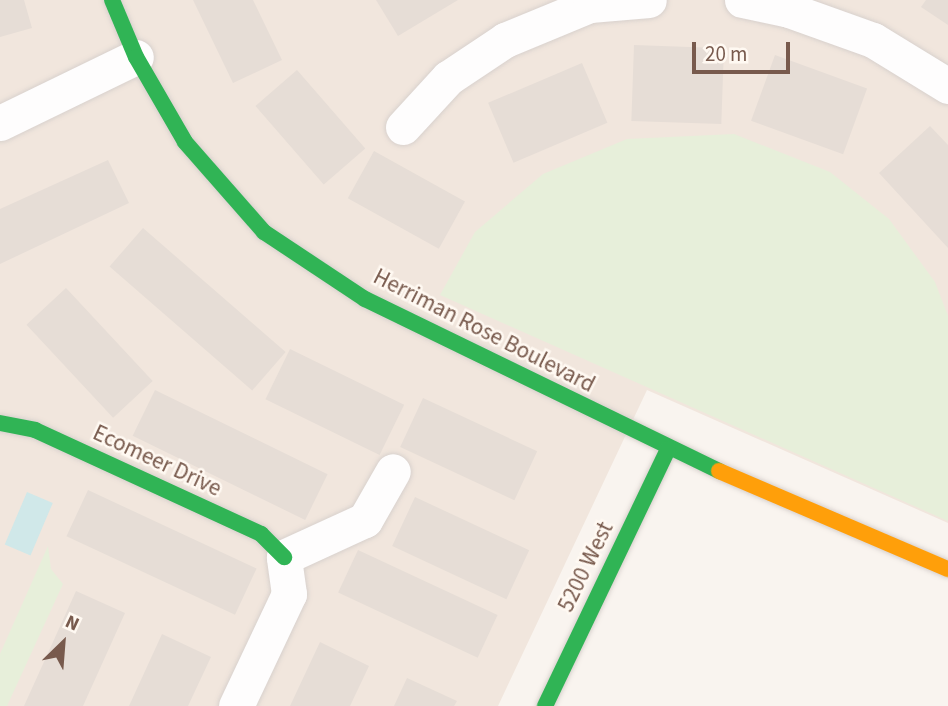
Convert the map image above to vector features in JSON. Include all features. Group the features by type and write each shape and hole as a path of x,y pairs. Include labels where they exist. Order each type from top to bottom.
{"street":[{"name":"Herriman Rose Boulevard","path":"112,0 136,57 185,142 264,232 365,299 668,449 948,569"},
{"path":"403,127 448,78 475,58 589,2 649,0"},
{"path":"741,0 799,13 873,40 948,86"},
{"path":"0,123 136,57"},
{"name":"Ecomeer Drive","path":"0,423 35,430 261,534 285,557"},
{"name":"5200 West","path":"545,706 668,449"},
{"path":"236,706 289,594 285,557 365,520 393,471"}],"shaded area":[{"path":"0,0 948,0 948,523 647,390 498,706 0,706"}],"green space":[{"path":"734,134 830,172 889,219 935,282 948,316 948,521 440,295 475,232 543,174 627,139"},
{"path":"48,546 51,569 63,584 7,706 0,706 0,654"}],"water":[{"path":"27,492 53,503 31,555 5,544"}],"building":[{"path":"0,0 24,0 32,28 0,37"},
{"path":"193,0 253,0 282,60 233,83"},
{"path":"376,0 458,0 398,36"},
{"path":"926,0 948,0 948,25 921,7"},
{"path":"634,45 724,48 721,124 631,121"},
{"path":"775,55 867,89 843,154 751,121"},
{"path":"582,63 607,123 514,163 488,103"},
{"path":"297,70 365,148 324,185 255,106"},
{"path":"930,126 948,145 948,248 879,173"},
{"path":"374,151 465,201 439,249 348,198"},
{"path":"108,160 129,203 0,264 0,209"},
{"path":"143,228 286,352 252,390 110,266"},
{"path":"66,288 153,381 113,418 27,325"},
{"path":"290,349 404,405 380,455 265,399"},
{"path":"155,390 328,474 305,520 133,436"},
{"path":"423,398 537,451 514,500 400,447"},
{"path":"88,490 257,569 235,615 66,536"},
{"path":"415,497 529,550 506,599 392,546"},
{"path":"358,550 498,615 478,658 338,593"},
{"path":"76,591 125,613 83,706 24,706"},
{"path":"162,634 211,657 188,706 129,706"},
{"path":"320,642 369,666 350,706 290,706"},
{"path":"407,678 457,701 454,706 394,706"}],"traffic: fast":[{"path":"112,0 136,57 185,142 264,232 365,299 719,471"},
{"path":"0,423 35,430 261,534 284,557"},
{"path":"545,706 668,449"}],"traffic: slow":[{"path":"719,471 948,569"}]}
